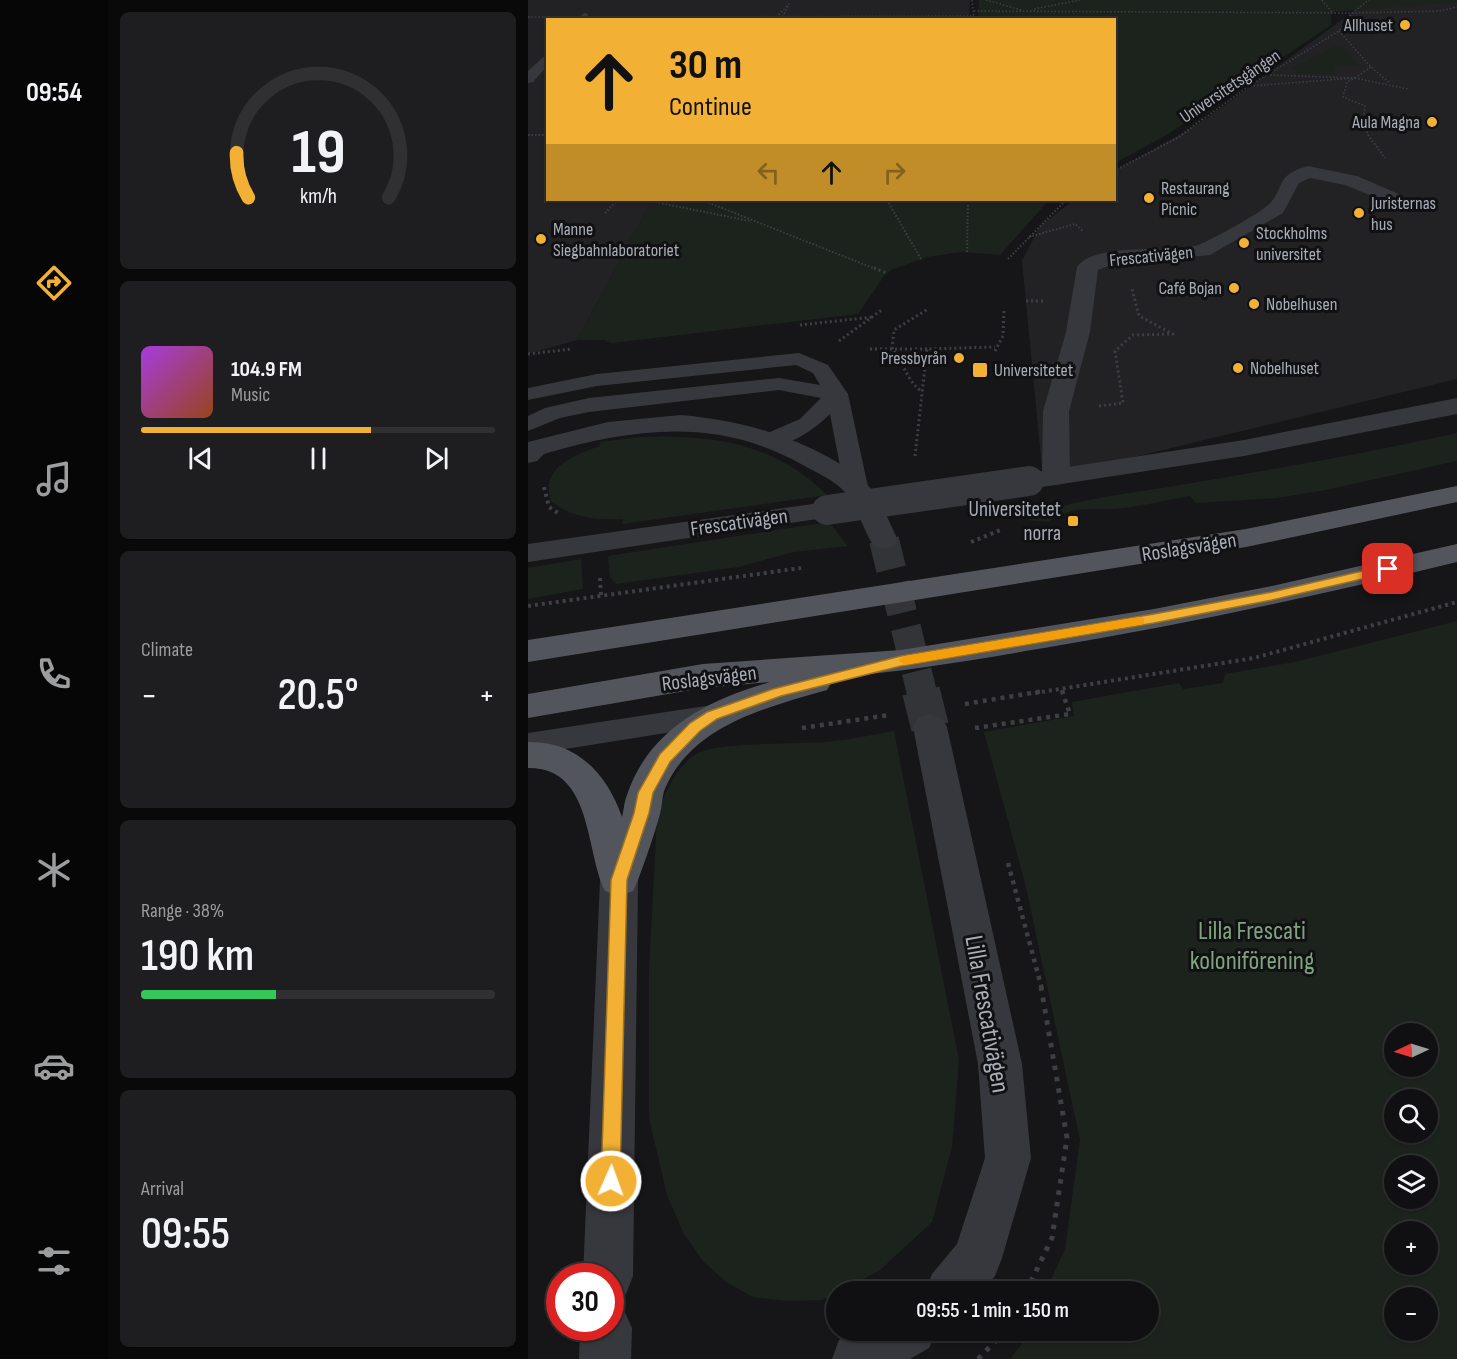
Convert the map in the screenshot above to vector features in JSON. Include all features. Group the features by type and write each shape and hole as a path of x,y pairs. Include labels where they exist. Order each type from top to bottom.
{"main road":[{"name":"Roslagsvägen","path":"528,651 1246,538 1457,494"},
{"name":"Roslagsvägen","path":"528,706 704,676 901,661 1240,602 1457,553"},
{"path":"619,880 642,813 645,793 655,773 681,739 712,716 778,692 901,661"},
{"path":"528,755 551,757 576,773 593,792 603,810 619,880"}],"street":[{"name":"Frescativägen","path":"1056,477 1056,411 1078,332 1088,267 1111,258 1203,251 1276,209 1291,180 1308,172 1350,180 1385,195"},
{"name":"Frescativägen","path":"528,553 1245,449 1371,426 1457,406"},
{"path":"528,455 535,448 613,426 656,423 698,424 741,430 809,456 856,487 884,540"},
{"name":"Lilla Frescativägen","path":"928,715 1000,1064 1008,1158 977,1258 959,1281"},
{"path":"608,1263 619,880"},
{"path":"605,1359 606,1341"},
{"path":"858,1359 891,1341"}],"lane":[{"path":"528,79 546,59"},
{"path":"528,394 597,380 782,359 800,359 821,369 837,394 856,487"},
{"path":"528,424 553,413 589,405 778,384 837,394"},
{"path":"771,440 808,424 837,394"},
{"path":"528,744 712,716"}],"path":[{"path":"528,17 974,16 972,0"},
{"path":"986,0 1025,11 1080,0"},
{"path":"1318,0 1323,1 1332,12"},
{"path":"1352,13 1369,0"},
{"path":"776,18 790,3"},
{"path":"781,18 788,6"},
{"path":"974,11 1352,13 1440,11 1457,7"},
{"name":"Universitetsgången","path":"1116,170 1179,137 1249,86 1339,31 1352,13"},
{"path":"1339,31 1371,67 1391,83"},
{"path":"1371,67 1347,82 1343,97 1365,106 1363,115 1365,134 1379,147 1392,169 1385,195"},
{"path":"1268,75 1355,78 1391,83 1408,89"},
{"path":"1249,86 1355,78"},
{"path":"528,135 546,135"},
{"path":"605,213 617,201"},
{"path":"650,201 762,223"},
{"path":"705,201 887,273"},
{"path":"887,201 921,259"},
{"path":"967,252 968,201"},
{"path":"1008,259 1065,201"},
{"path":"1124,403 1115,351 1134,335 1173,334 1139,316 1129,281 1136,256"},
{"path":"839,342 883,309"},
{"path":"920,390 911,383 903,362 892,349 894,330 928,309"},
{"path":"870,349 995,349 1003,336 1004,309"},
{"path":"915,463 920,390 927,348"},
{"path":"528,606 601,595"},
{"path":"792,729 928,715 1254,658 1457,602"},
{"path":"971,728 1070,714 1062,690"},
{"path":"978,1359 995,1341"}],"shaded area":[{"path":"528,0 970,0 969,18 546,18 546,201 651,201 577,340 528,354"},
{"name":"Stockholms universitet","path":"1369,0 1457,0 1457,379 1043,479 1022,261 1040,226 1073,201 1116,201 1116,170 1200,123"}],"green space":[{"path":"979,0 1457,0 1457,2 1331,12 1331,25 1170,133 1116,162 1116,18 978,18"},
{"path":"1335,46 1342,47 1359,66 1332,66 1335,74 1297,73 1291,68"},
{"path":"651,201 1048,201 1000,255 960,252 927,257 891,270 884,276 858,314 612,343 604,340 577,340"},
{"path":"1457,433 1457,461 1326,490 1277,498 1196,503 1190,496 1131,507 1070,511 1049,522 1027,520 1079,502 1316,461"},
{"path":"641,437 718,440 741,445 785,463 827,495 622,524 623,519 594,518 576,514 551,501 550,480 562,464 600,446 600,442"},
{"path":"829,522 848,546 794,552 738,567 616,584 610,577 608,556"},
{"path":"581,559 583,589 528,599 528,568"},
{"name":"Lilla Frescati koloniförening","path":"1457,621 1457,1359 1010,1359 1024,1341 1159,1341 1159,1281 1051,1281 1065,1249 1080,1140 1025,883 984,732 1074,716 1072,702 1179,683 1183,689 1223,683 1225,674 1295,662"},
{"path":"894,731 959,1060 952,1147 932,1222 879,1271 859,1281 826,1281 826,1298 822,1300 787,1301 753,1297 726,1282 703,1261 684,1234 667,1195 649,1118 649,970 657,817 667,791 684,764 698,753 708,749 852,739"}],"tunnel":[{"path":"884,540 922,693"},
{"path":"921,691 930,727"}],"slow traffic":[{"path":"905,660 1139,621"}],"place":[{"name":"Allhuset","path":"1405,25"},
{"name":"Aula Magna","path":"1432,122"},
{"name":"Restaurang Picnic","path":"1149,198"},
{"name":"Juristernas hus","path":"1359,213"},
{"name":"Manne Siegbahnlaboratoriet","path":"541,239"},
{"name":"Stockholms universitet","path":"1244,243"},
{"name":"Café Bojan","path":"1234,288"},
{"name":"Nobelhusen","path":"1254,304"},
{"name":"Pressbyrån","path":"959,358"},
{"name":"Nobelhuset","path":"1238,368"},
{"name":"Universitetet","path":"980,370"},
{"name":"Universitetet norra","path":"1073,521"}],"route":[{"path":"611,1181 619,880 642,813 645,793 655,773 674,746 695,727 712,716 778,692 901,661 1154,619 1272,596 1388,569"}]}
